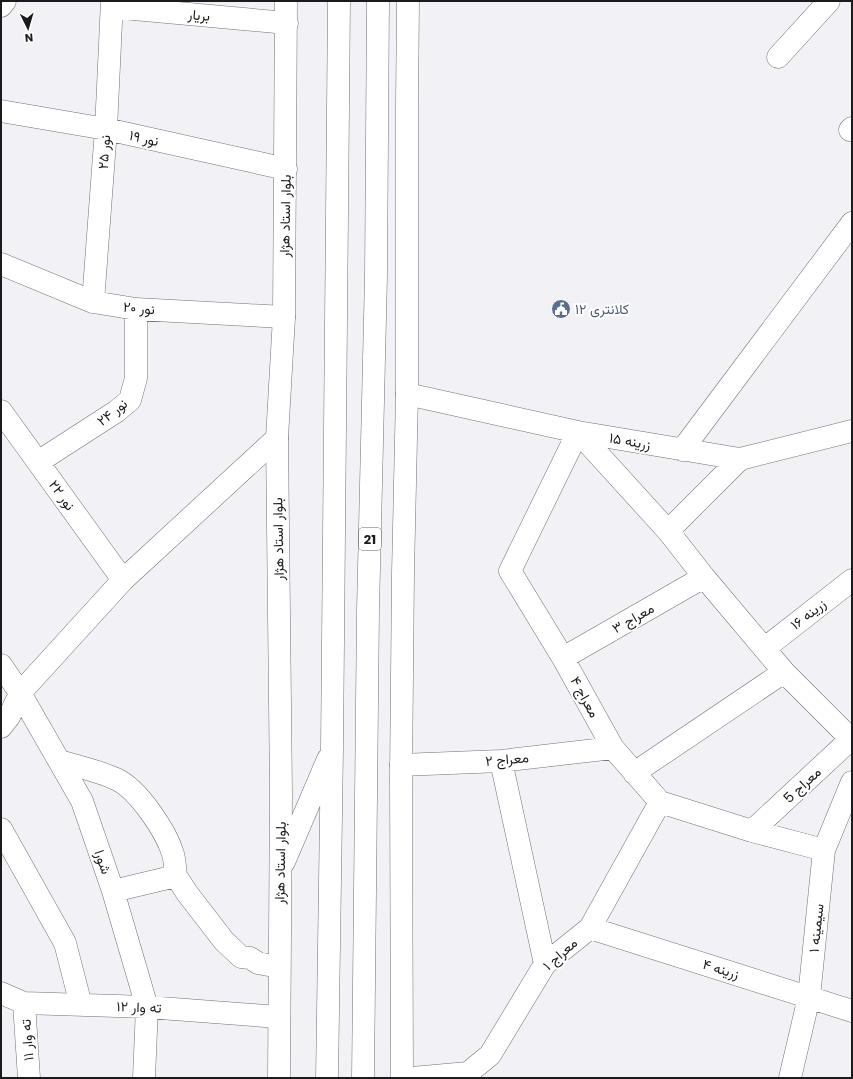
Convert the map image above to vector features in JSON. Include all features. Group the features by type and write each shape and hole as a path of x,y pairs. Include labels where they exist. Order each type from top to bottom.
{"street":[{"path":"1,6 5,1"},
{"name":"بلوار استاد هژار","path":"279,1078 281,784 277,438 284,317 286,1"},
{"path":"327,1078 340,1"},
{"name":"21","path":"363,1078 368,610 376,276 378,1"},
{"path":"402,1078 401,765 407,394 408,1"},
{"path":"778,57 829,1"},
{"name":"بریار","path":"112,4 287,23"},
{"name":"نور ۲۵","path":"92,302 106,129 112,4"},
{"name":"نور ۱۹","path":"1,110 106,129 286,169"},
{"path":"682,450 852,223"},
{"name":"نور ۲۰","path":"1,264 92,302 136,309 284,317"},
{"name":"نور ۲۴","path":"38,462 117,411 130,400 136,378 136,309"},
{"name":"زرینه ۱۵","path":"407,394 578,432 740,459 852,431"},
{"name":"نور ۲۲","path":"1,411 123,580"},
{"path":"578,432 668,531 704,578 784,672 852,739"},
{"name":"معراج ۴","path":"578,432 510,571 563,658 613,748 634,774 660,802 752,831 824,850"},
{"path":"4,720 20,693 123,580 277,438"},
{"path":"668,531 740,459"},
{"name":"معراج ۳","path":"563,658 704,578"},
{"name":"زرینه ۱۶","path":"765,648 852,580"},
{"name":"شورا","path":"1,665 20,693 82,801 113,891 147,1007 144,1078"},
{"path":"634,774 784,672"},
{"name":"معراج 5","path":"752,831 852,739"},
{"name":"معراج ۲","path":"401,765 502,761 613,748"},
{"path":"280,872 332,749"},
{"path":"60,761 117,779 135,793 155,818 166,837 173,855 176,876 186,893 224,941 240,956 250,958 258,963 279,967"},
{"path":"502,761 545,964"},
{"name":"سیمینه ۱","path":"790,1078 809,997 824,850 852,782"},
{"name":"معراج ۱","path":"412,1078 468,1073 490,1055 545,964 590,928 660,802"},
{"path":"1,829 65,943 81,1005"},
{"path":"113,891 176,876"},
{"name":"زرینه ۴","path":"590,928 852,1011"},
{"name":"ته وار ۱۲","path":"1,993 24,1003 147,1007 279,1017"},
{"name":"ته وار ۱۱","path":"24,1003 29,1078"}],"place":[{"name":"کلانتری ۱۲","path":"561,309"}]}
